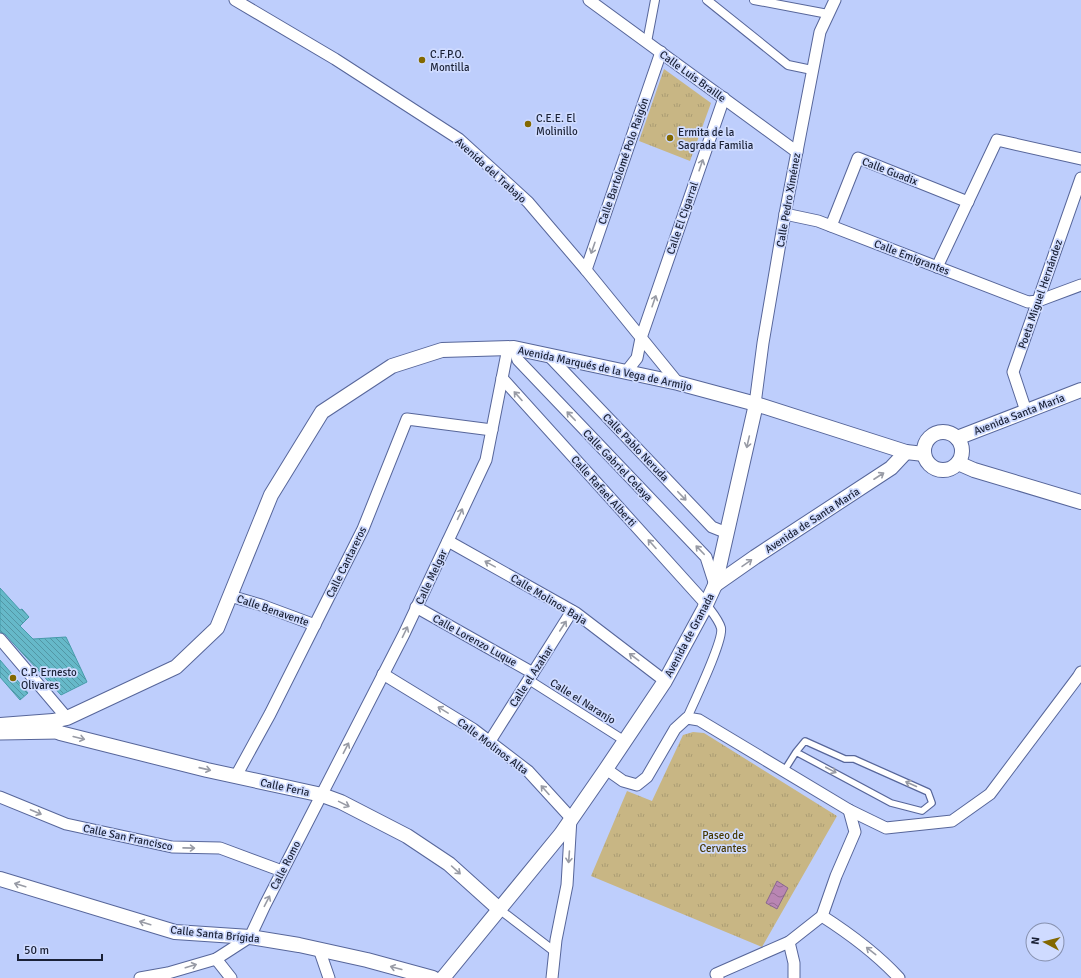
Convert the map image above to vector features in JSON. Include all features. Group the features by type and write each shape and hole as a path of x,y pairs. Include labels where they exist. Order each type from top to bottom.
{"street":[{"name":"Avenida del Trabajo","path":"235,0 335,59 459,139 528,202 586,270 678,383"},
{"name":"Calle Luis Braille","path":"589,0 797,152"},
{"path":"647,42 655,0"},
{"path":"707,0 788,65 812,70"},
{"path":"754,0 790,3 828,14"},
{"name":"Calle Pedro Ximénez","path":"756,404 763,343 812,70 820,32 834,0"},
{"name":"Calle Bartolomé Polo Raigón","path":"586,270 661,52"},
{"name":"Calle El Cigarral","path":"626,372 638,358 641,338 724,98"},
{"path":"937,267 997,140 1081,159"},
{"name":"Calle Guadix","path":"832,226 858,158 968,202"},
{"name":"Poeta Miguel Hernández","path":"1026,411 1013,372 1081,178"},
{"name":"Calle Emigrantes","path":"785,214 818,221 832,226 1028,302 1038,301"},
{"path":"1038,301 1081,285"},
{"name":"Avenida Marqués de la Vega de Armijo","path":"0,727 67,718 176,667 217,628 271,495 322,412 392,366 442,350 511,348 678,383 756,404 906,452 924,454"},
{"name":"Calle Melgar","path":"322,795 416,608 486,460 502,378 511,348"},
{"name":"Calle Gabriel Celaya","path":"511,348 518,360 706,557 715,585"},
{"name":"Calle Pablo Neruda","path":"549,356 712,527 727,533"},
{"name":"Calle Rafael Alberti","path":"502,378 706,604"},
{"name":"Avenida Santa María","path":"957,438 1081,390"},
{"name":"Avenida de Granada","path":"443,978 561,834 665,681 715,585 756,404"},
{"name":"Calle Cantareros","path":"236,776 270,714 363,529 407,419 492,430"},
{"path":"941,432 950,433 957,438 962,446 962,455 958,463 951,469 943,471 935,469 928,464 924,457 923,450 926,442 932,435 941,432"},
{"name":"Avenida de Santa María","path":"715,585 890,468 906,452"},
{"path":"958,463 974,470 1081,502"},
{"name":"Calle Molinos Baja","path":"448,541 572,611 665,681"},
{"name":"Calle Benavente","path":"230,596 261,605 315,625"},
{"path":"606,769 623,781 637,785 647,777 676,729 687,718 721,635 721,628 706,604"},
{"name":"Calle Lorenzo Luque","path":"416,608 531,676"},
{"name":"Calle el Azahar","path":"490,741 572,611"},
{"path":"0,639 67,718"},
{"path":"687,718 699,720 850,810 886,828 952,821 990,794 1081,672"},
{"name":"Calle Molinos Alta","path":"383,674 473,728 528,771 572,818"},
{"name":"Calle el Naranjo","path":"531,676 625,741"},
{"name":"Calle Feria","path":"44,722 60,733 236,776 322,795 341,802 407,836 449,864 499,909"},
{"path":"0,727 60,733"},
{"name":"Calle Romo","path":"250,937 282,871 322,795"},
{"name":"Calle San Francisco","path":"0,797 66,824 172,847 220,848 282,871"},
{"path":"717,976 789,942 822,916 836,876 855,832 850,810"},
{"path":"552,978 567,885 572,818"},
{"name":"Calle Santa Brígida","path":"0,879 175,932 250,937 319,949 433,978"},
{"path":"499,909 555,952"},
{"path":"822,916 847,932 886,963 899,978"},
{"path":"140,978 168,973 216,959 250,937"},
{"path":"789,942 794,963 794,978"},
{"path":"319,949 329,978"},
{"path":"216,959 231,978"}],"lane":[{"path":"784,771 796,752 805,741 845,759 854,759 928,792 932,803 922,811 891,803 796,752"}],"green space":[{"path":"664,69 711,103 690,161 639,141"},
{"name":"Paseo de Cervantes","path":"693,732 704,733 837,816 762,947 591,876 627,791 652,801 683,735"}],"water":[{"path":"777,881 788,888 777,909 766,903"}],"building":[{"path":"0,588 20,610 22,609 29,617 20,626 33,639 66,637 87,682 61,695 5,634 0,632"},
{"path":"0,660 28,693 20,700 0,677"}],"place":[{"name":"C.F.P.O. Montilla","path":"422,60"},
{"name":"C.E.E. El Molinillo","path":"528,124"},
{"name":"Ermita de la Sagrada Familia","path":"670,138"},
{"name":"C.P. Ernesto Olivares","path":"13,678"}]}
